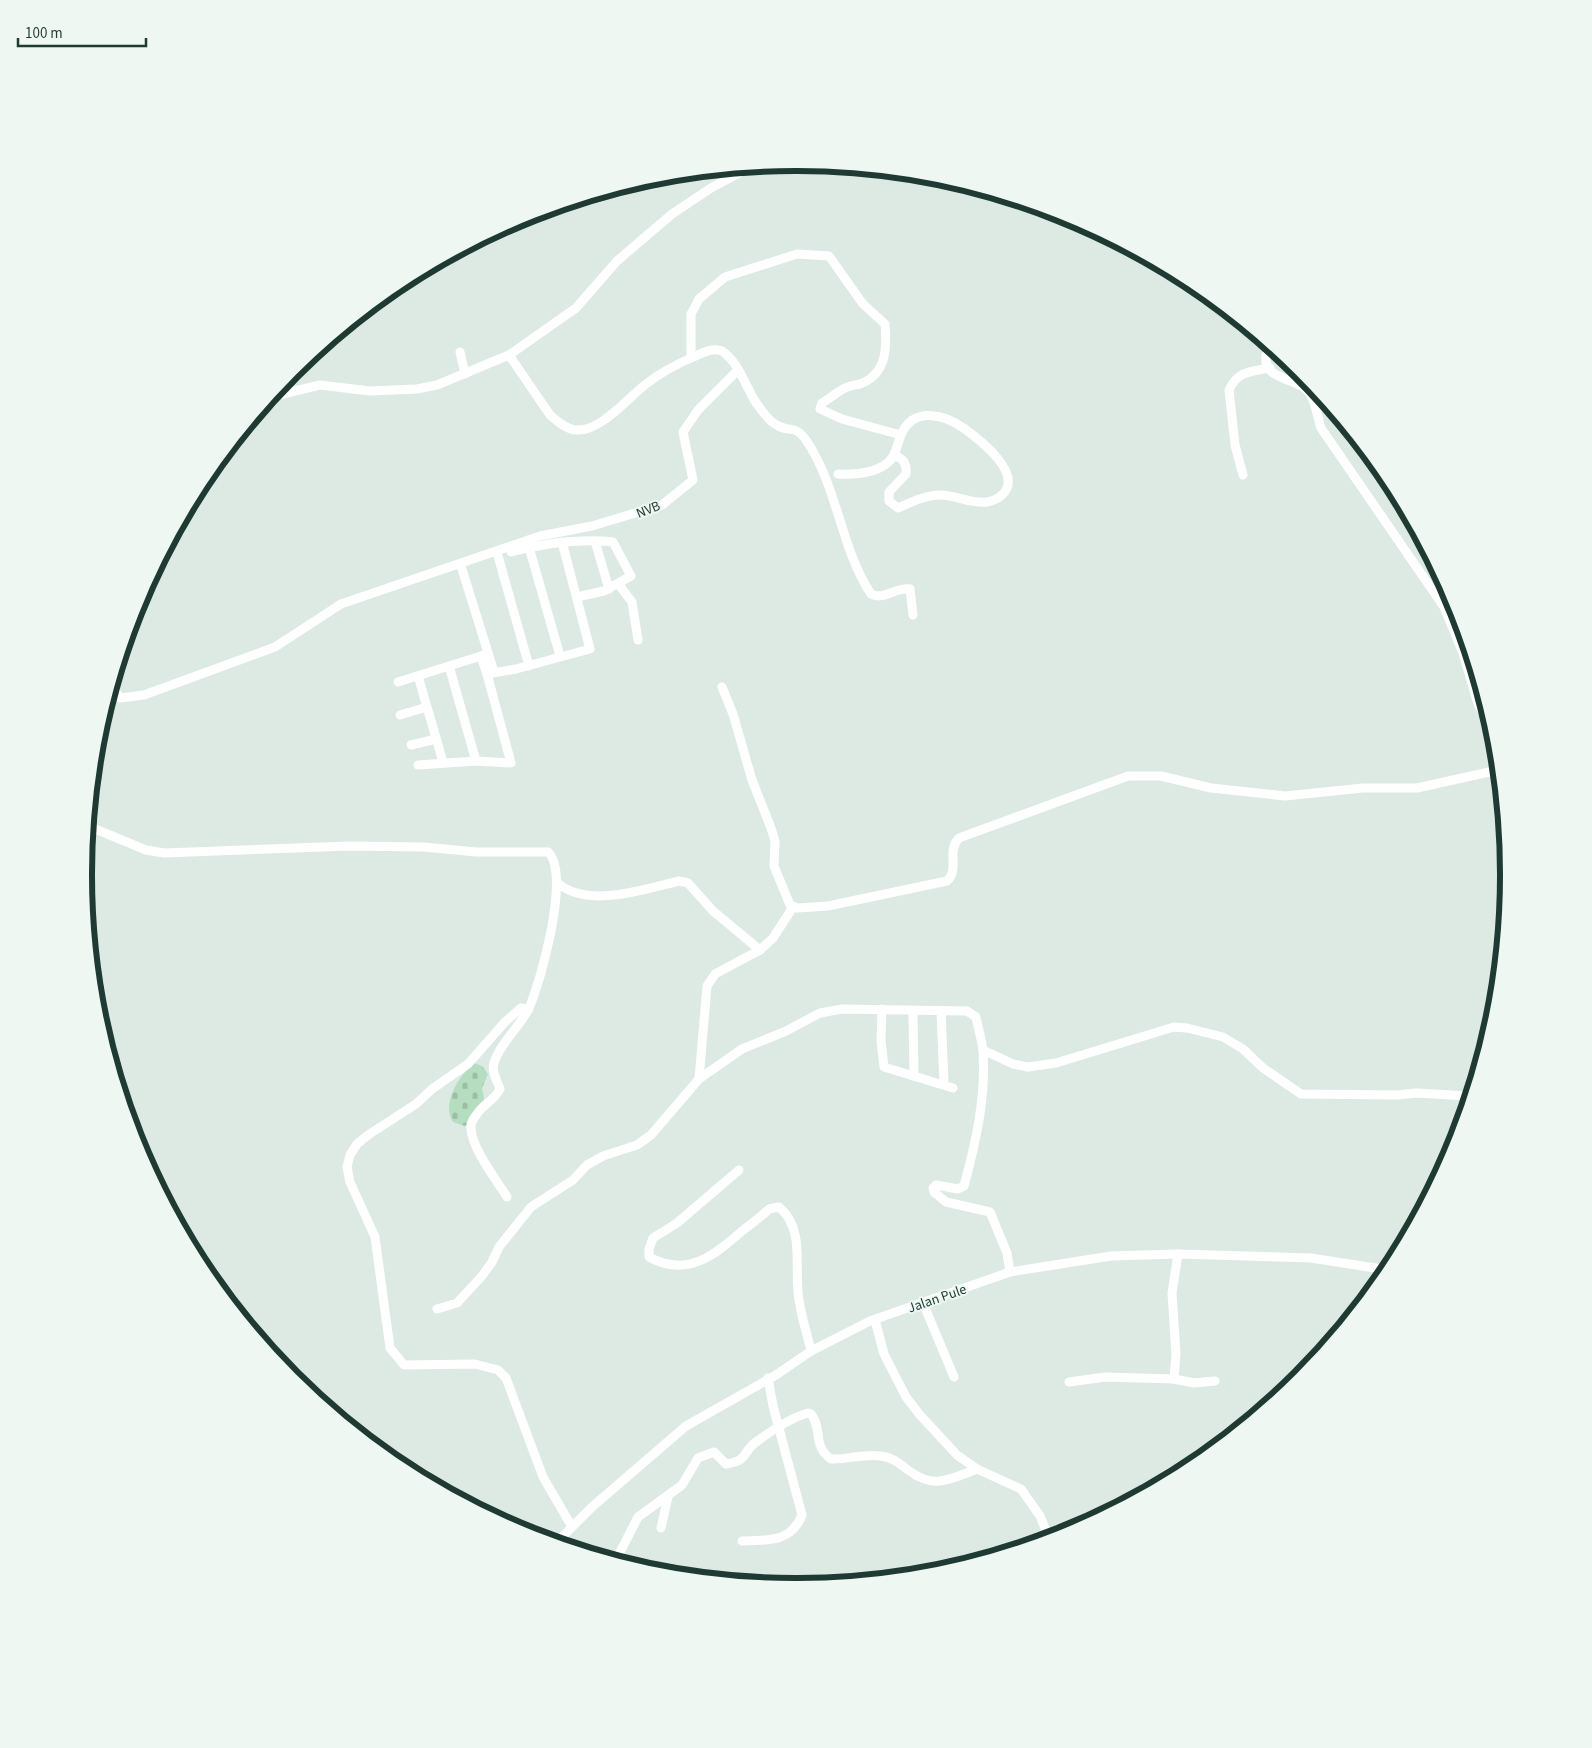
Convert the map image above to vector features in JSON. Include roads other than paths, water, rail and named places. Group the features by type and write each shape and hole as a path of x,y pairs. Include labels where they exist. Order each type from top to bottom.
{"street":[{"path":"283,394 320,385 370,391 417,389 437,385 509,355 576,308 617,262 672,214 711,188 738,173"},
{"path":"691,358 691,314 699,299 725,277 797,254 829,256 863,304 886,324 887,346 882,367 874,375 861,383 845,388 822,403 820,409 842,419 901,435"},
{"path":"509,355 550,415 558,422 576,430 593,426 608,416 645,384 691,358 717,349 727,354 765,415 775,424 798,429 809,446 824,472 845,541 871,594 880,596 909,588 913,595 913,615"},
{"path":"460,352 465,374"},
{"path":"1270,355 1266,355 1266,360 1270,368 1280,378 1300,384"},
{"path":"1243,475 1235,445 1229,390 1232,381 1243,373 1270,368"},
{"name":"NVB","path":"440,571 540,536 592,526 662,505 693,480 683,432 698,410 738,370"},
{"path":"1310,395 1314,401 1321,428 1341,454 1444,607 1463,653 1479,706"},
{"path":"838,474 859,474 887,464 894,455 908,421 919,416 942,418 960,426 993,451 1010,480 1009,485 1002,495 989,502 966,501 941,495 918,498 898,508 889,501 889,492 906,474 906,469 902,458 894,455"},
{"path":"595,541 609,589"},
{"path":"490,673 529,666 590,649 562,542"},
{"path":"116,692 120,698 144,695 275,647 341,604 440,571 462,569 529,547 562,542 613,542 631,576 609,589 577,597"},
{"path":"529,547 560,656"},
{"path":"498,556 529,666"},
{"path":"418,765 476,761 511,763 490,673 462,569"},
{"path":"619,584 632,602 638,640"},
{"path":"398,682 485,654"},
{"path":"449,666 476,761"},
{"path":"418,676 443,762"},
{"path":"722,687 733,714 746,762 772,828 775,841 774,866 785,898 793,907"},
{"path":"400,715 427,707"},
{"path":"411,745 436,739"},
{"path":"793,907 828,906 947,881 953,872 953,848 959,838 1128,776 1161,776 1211,788 1285,796 1363,788 1417,788 1491,771"},
{"path":"94,828 146,850 164,853 349,846 424,847 476,852 548,852 553,859 558,883 556,907 529,1009 494,1062 494,1073 500,1088 498,1094 480,1109 472,1122 471,1129 486,1165 507,1197"},
{"path":"558,883 568,892 619,896 679,881 688,883 713,911 760,950"},
{"path":"699,1079 704,999 707,986 715,974 760,950 773,938 793,907"},
{"path":"529,1009 520,1008 468,1064 432,1089 416,1104 357,1144 350,1155 347,1167 350,1182 375,1237 390,1348 404,1365 475,1364 498,1370 506,1378 543,1477 572,1527"},
{"path":"437,1309 457,1303 482,1276 492,1262 499,1247 530,1207 573,1180 595,1161 620,1150 637,1146 651,1135 699,1079 742,1049 786,1031 820,1013 842,1009 967,1011 976,1017 983,1050 982,1106 975,1147 964,1186 958,1189 936,1185 933,1188 934,1192 946,1202 990,1212 1007,1254 1010,1272"},
{"path":"882,1009 884,1067 944,1083 953,1088"},
{"path":"913,1011 914,1076"},
{"path":"941,1011 944,1083"},
{"path":"983,1050 1013,1064 1028,1067 1056,1063 1174,1027 1187,1028 1223,1038 1243,1049 1263,1068 1301,1094 1397,1095 1416,1093 1463,1096"},
{"path":"739,1170 677,1223 653,1238 649,1257 668,1265 702,1261 714,1256 769,1209 779,1207 791,1221 797,1243 798,1292 811,1352"},
{"path":"1174,1379 1176,1354 1172,1293 1178,1254"},
{"name":"Jalan Pule","path":"562,1537 686,1426 811,1352 874,1320 1010,1272 1110,1256 1178,1254 1311,1258 1378,1269"},
{"path":"923,1303 954,1377"},
{"path":"874,1320 884,1354 906,1396 946,1444 977,1469 1021,1489 1040,1516 1046,1531"},
{"path":"742,1541 786,1536 794,1530 802,1516 768,1378"},
{"path":"1069,1382 1105,1378 1174,1379 1194,1383 1215,1381"},
{"path":"619,1555 638,1518 668,1497 685,1481 700,1457 714,1452 726,1464 738,1462 746,1457 755,1442 803,1415 811,1414 816,1421 820,1448 831,1459 866,1454 883,1456 897,1462 925,1481 936,1482 977,1469"},
{"path":"661,1528 668,1497"}]}
